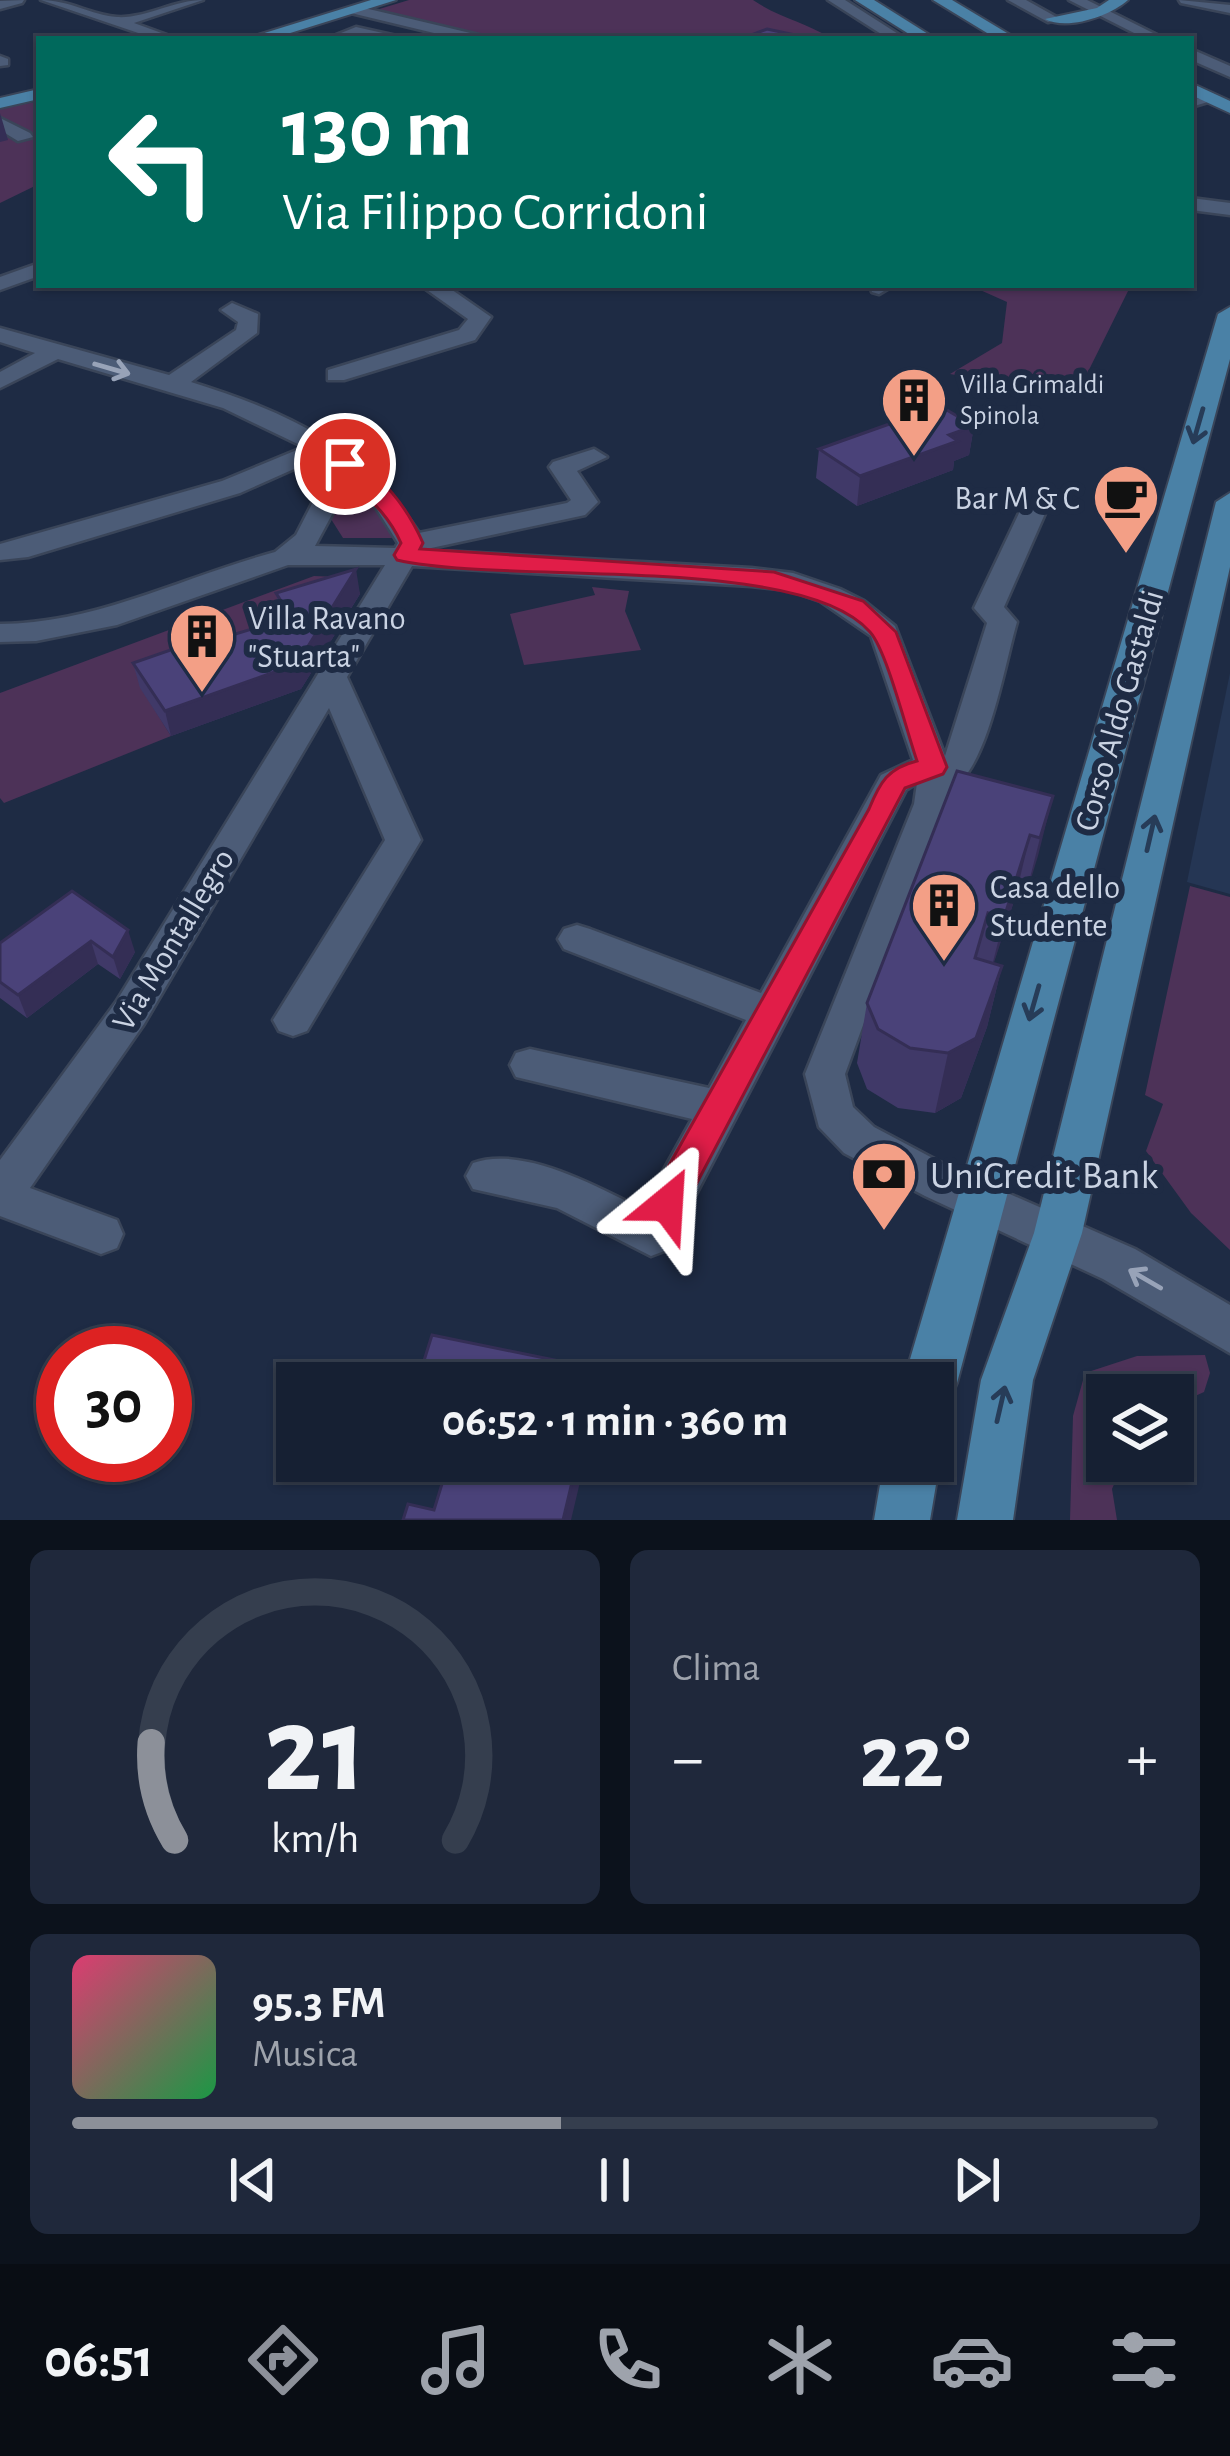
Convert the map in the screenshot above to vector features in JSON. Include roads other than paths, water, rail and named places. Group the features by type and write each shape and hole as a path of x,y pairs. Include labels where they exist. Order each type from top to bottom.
{"main road":[{"path":"263,36 388,0"},
{"path":"863,0 923,36"},
{"path":"941,0 1004,36"},
{"path":"1054,19 1101,12 1120,0"},
{"path":"1054,19 1088,36"},
{"path":"0,103 36,95"},
{"path":"1196,96 1230,108"},
{"name":"Corso Aldo Gastaldi","path":"936,1362 1230,314"},
{"name":"Corso Aldo Gastaldi","path":"985,1520 1007,1380 1058,1233 1230,502"},
{"path":"902,1520 908,1482"}],"street":[{"path":"0,5 17,0"},
{"path":"48,0 162,36"},
{"path":"835,0 894,36"},
{"path":"1015,0 1054,19"},
{"path":"1076,0 1152,36"},
{"path":"1186,0 1230,8"},
{"path":"122,22 184,2"},
{"path":"356,10 465,36"},
{"path":"298,26 330,36"},
{"path":"345,36 369,31 389,36"},
{"path":"1194,55 1230,72"},
{"path":"1196,96 1230,86"},
{"path":"0,123 24,137"},
{"path":"1194,204 1230,209"},
{"path":"0,284 36,269"},
{"path":"336,375 467,335 480,316 436,288"},
{"path":"170,386 246,333 250,319 232,310"},
{"path":"0,335 253,408 333,456 383,495 409,549"},
{"path":"0,380 52,353"},
{"path":"0,552 18,551 333,456"},
{"path":"285,557 307,539 333,456"},
{"path":"0,658 47,632 285,557 409,549 576,508 585,502 562,467 594,458"},
{"path":"488,1176 565,1191 651,1236 768,1012 884,809 893,783 912,771 950,776 960,762 1002,622 989,608 1034,509"},
{"path":"409,549 449,558 774,579 854,607 884,632 934,775 931,804 841,1022 825,1074 834,1114 859,1140 940,1183 1058,1233 1230,1331"},
{"name":"Via Montallegro","path":"101,1234 0,1196 130,1013 409,549"},
{"path":"0,632 47,632"},
{"path":"293,1020 403,840 330,674"},
{"path":"577,940 768,1012"},
{"path":"530,1065 717,1107"}],"place":[{"name":"Villa Grimaldi Spinola","path":"914,459"},
{"name":"Bar M & C","path":"1126,556"},
{"name":"Villa Ravano \"Stuarta\"","path":"202,695"},
{"name":"Casa dello Studente","path":"944,964"},
{"name":"UniCredit Bank","path":"884,1233"}]}
